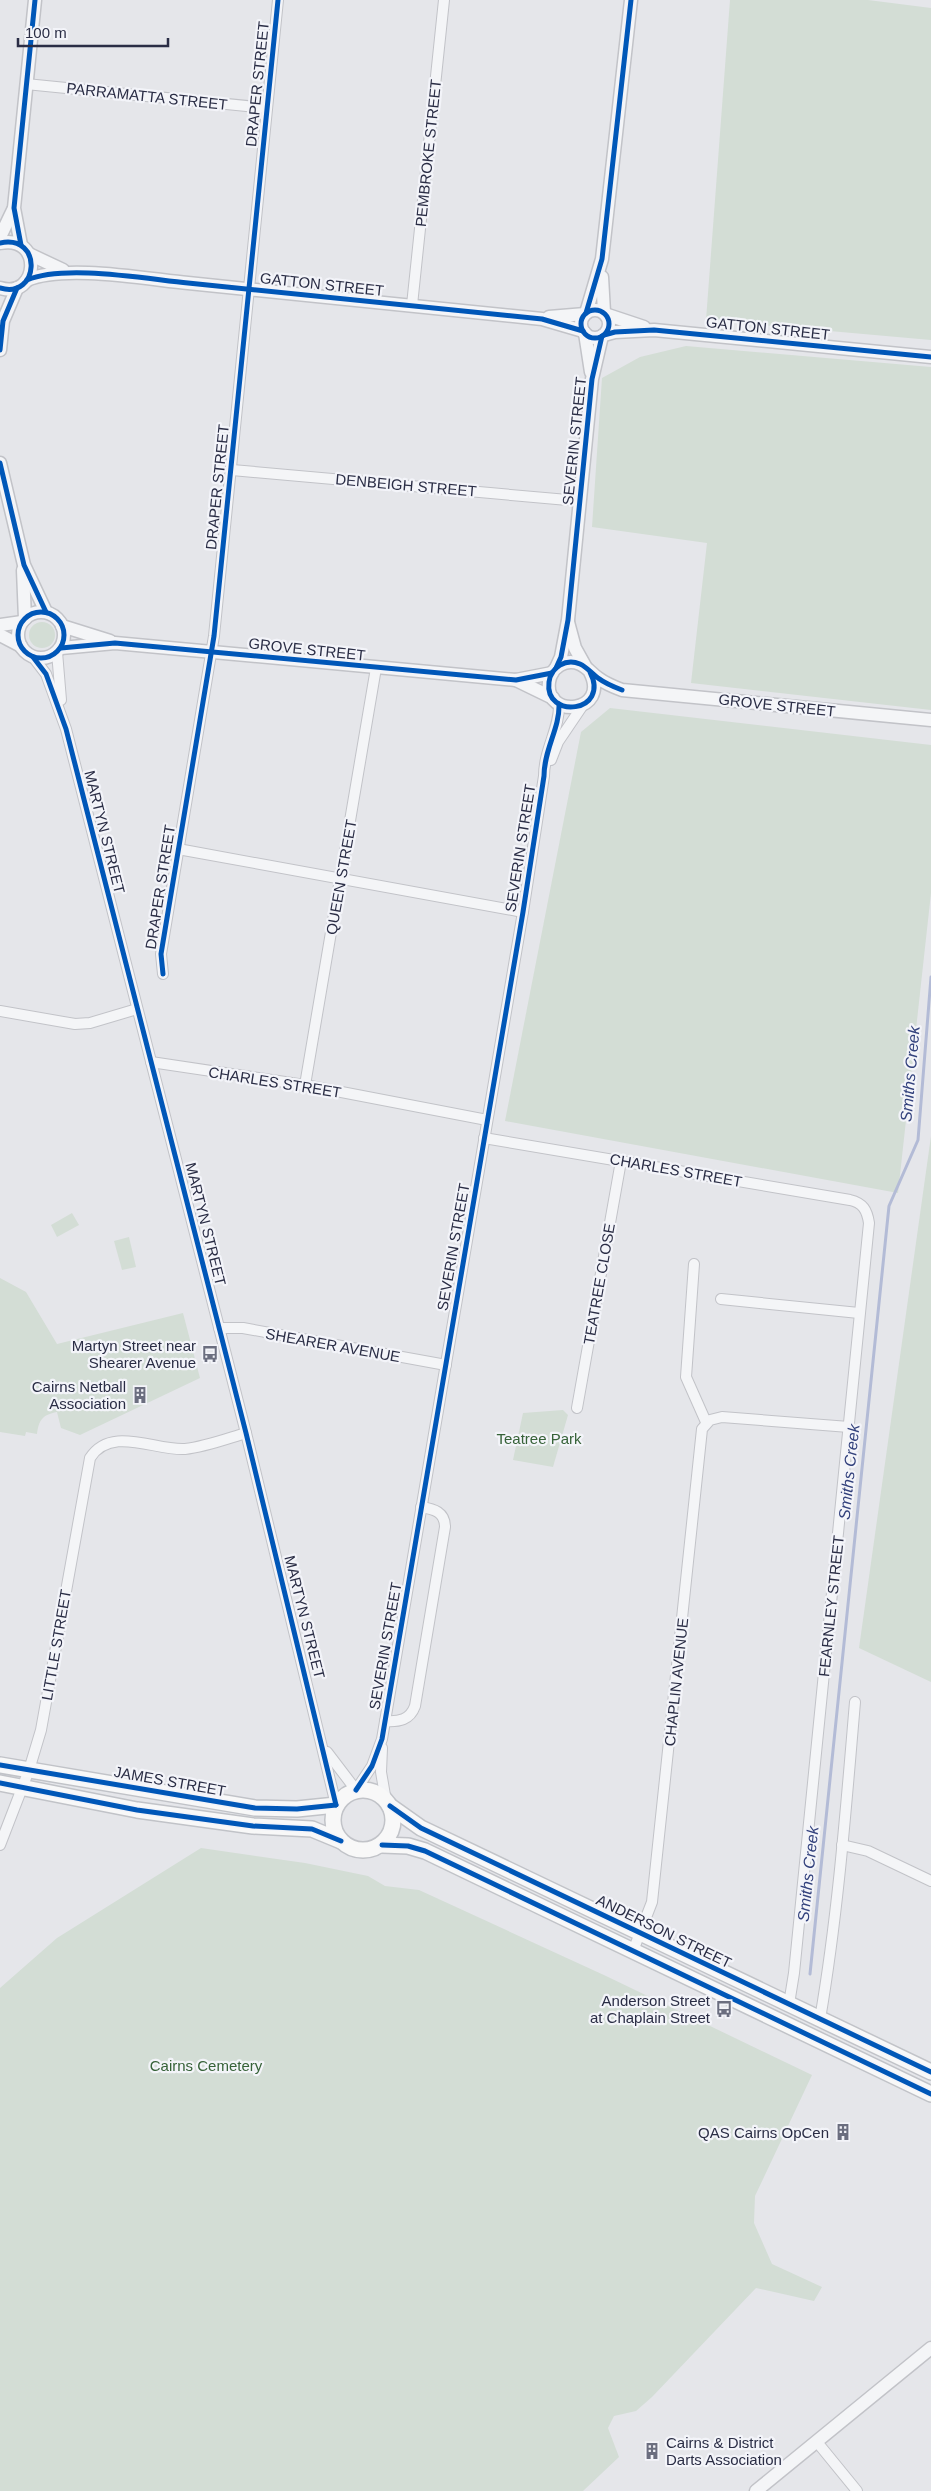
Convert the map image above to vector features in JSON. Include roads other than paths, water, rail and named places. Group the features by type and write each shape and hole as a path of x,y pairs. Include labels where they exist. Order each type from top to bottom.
{"main road":[{"name":"JAMES STREET","path":"0,1765 255,1808 298,1810 336,1805"},
{"name":"JAMES STREET","path":"0,1784 137,1810 253,1826 312,1829 340,1841"},
{"path":"356,1790 373,1791 388,1803 393,1824 388,1838 382,1845 370,1850 360,1851 349,1848 340,1841 333,1826 336,1805 345,1796 356,1790"},
{"name":"ANDERSON STREET","path":"388,1803 412,1824 931,2072"},
{"name":"ANDERSON STREET","path":"382,1845 408,1846 425,1851 931,2094"}],"street":[{"path":"0,237 14,208 35,0"},
{"name":"DRAPER STREET","path":"163,974 160,954 211,652 232,470 278,0"},
{"name":"PEMBROKE STREET","path":"412,305 444,0"},
{"path":"602,260 586,314 581,322 584,332 593,338 603,336 609,325 604,313 602,260 631,0"},
{"name":"PARRAMATTA STREET","path":"26,84 267,108"},
{"path":"3,322 32,267 14,208"},
{"path":"0,243 14,242 25,249"},
{"name":"GATTON STREET","path":"25,249 66,272"},
{"name":"GATTON STREET","path":"0,288 22,284 48,273 66,272 542,319 584,332"},
{"path":"0,305 3,322 0,350"},
{"path":"586,314 595,310 604,313"},
{"name":"GATTON STREET","path":"604,313 654,330"},
{"name":"GATTON STREET","path":"542,319 586,314"},
{"name":"GATTON STREET","path":"603,336 615,332 654,330 931,356"},
{"name":"SEVERIN STREET","path":"584,332 592,379"},
{"name":"SEVERIN STREET","path":"554,670 561,657 568,620 592,379 603,336"},
{"path":"0,463 24,565 46,612"},
{"name":"DENBEIGH STREET","path":"232,470 579,501"},
{"path":"21,646 18,635 23,620 24,565"},
{"path":"0,625 23,620 31,614 46,612 57,618 62,626 64,636 59,650 44,658 33,657 21,646 0,635"},
{"name":"SEVERIN STREET","path":"568,620 575,648 587,669"},
{"name":"GROVE STREET","path":"62,626 115,643 376,668 516,680 554,670"},
{"name":"GROVE STREET","path":"59,650 115,643"},
{"name":"MARTYN STREET","path":"59,650 62,716"},
{"name":"MARTYN STREET","path":"33,657 46,674 62,716 246,1433 324,1746 336,1805"},
{"path":"570,662 587,669 594,686 586,703 568,708 556,701 548,688 554,670 570,662"},
{"name":"QUEEN STREET","path":"305,1085 376,668"},
{"name":"GROVE STREET","path":"587,669 607,684 622,690 931,720"},
{"name":"GROVE STREET","path":"516,680 556,701"},
{"name":"GROVE STREET","path":"586,703 622,690"},
{"name":"SEVERIN STREET","path":"388,1803 381,1772 382,1739 523,912 544,776 544,761 558,718 556,701"},
{"name":"SEVERIN STREET","path":"544,776 558,742 586,703"},
{"path":"178,849 523,912"},
{"path":"0,1011 75,1024 90,1023 137,1009"},
{"name":"CHARLES STREET","path":"151,1062 305,1085 487,1120"},
{"name":"CHARLES STREET","path":"484,1138 850,1200 860,1204 865,1209"},
{"name":"TEATREE CLOSE","path":"577,1408 621,1161"},
{"name":"FEARNLEY STREET","path":"789,2004 794,1974 869,1222 865,1209"},
{"path":"694,1264 686,1377 711,1420 849,1427"},
{"path":"721,1299 859,1313"},
{"name":"SHEARER AVENUE","path":"219,1328 243,1328 446,1365"},
{"name":"CHAPLIN AVENUE","path":"633,1951 652,1902 700,1432 711,1420"},
{"name":"LITTLE STREET","path":"0,1845 30,1770 41,1730 87,1466 92,1454 103,1445 118,1441 173,1449 186,1449 246,1433"},
{"name":"SEVERIN STREET","path":"385,1721 396,1722 406,1719 415,1706 445,1527 445,1520 438,1511 421,1507"},
{"path":"820,2019 827,1980 842,1845 855,1702"},
{"name":"SEVERIN STREET","path":"356,1790 372,1766 382,1739"},
{"name":"MARTYN STREET","path":"324,1746 356,1790"},
{"path":"842,1845 868,1851 931,1881"},
{"path":"756,2491 931,2348"},
{"path":"817,2442 857,2491"}],"waterway":[{"name":"Smiths Creek","path":"810,1974 889,1206 918,1140 931,977"}],"place":[{"name":"Martyn Street near Shearer Avenue","path":"210,1354"},
{"name":"Cairns Netball Association","path":"140,1395"},
{"name":"Anderson Street at Chaplain Street","path":"724,2009"},
{"name":"QAS Cairns OpCen","path":"843,2132"},
{"name":"Cairns & District Darts Association","path":"652,2451"}],"park label":[{"name":"Teatree Park","path":"539,1438"},
{"name":"Cairns Cemetery","path":"206,2065"}]}
